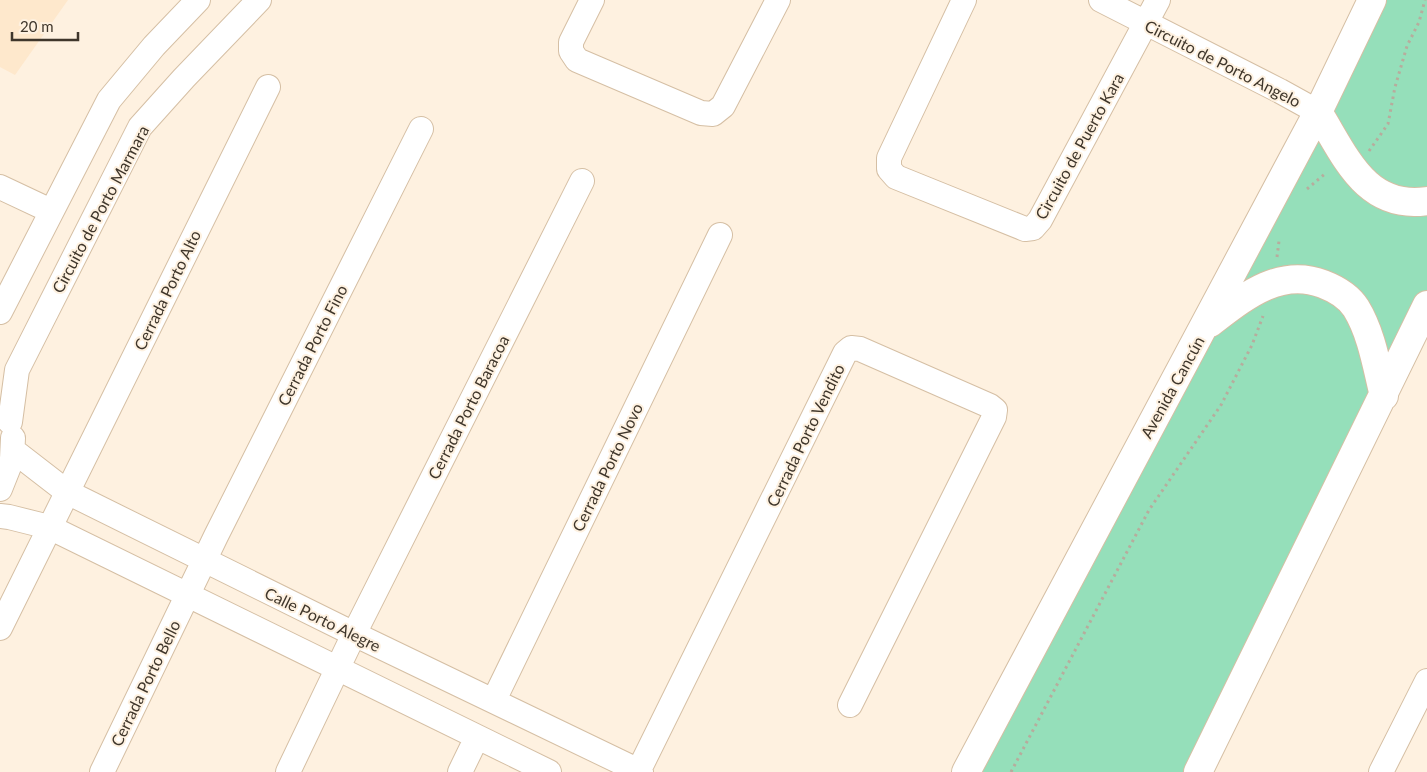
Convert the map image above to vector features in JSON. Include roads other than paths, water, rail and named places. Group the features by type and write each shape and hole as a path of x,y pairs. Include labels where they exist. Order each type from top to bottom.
{"main road":[{"name":"Avenida Cancún","path":"966,772 1318,112 1372,0"},
{"path":"1318,112 1360,179 1377,193 1402,201 1427,201"},
{"path":"1204,328 1257,290 1275,282 1289,279 1314,280 1329,286 1348,298 1361,316 1384,396"},
{"path":"1198,772 1427,305"}],"street":[{"path":"0,312 109,100 154,46 198,0"},
{"name":"Circuito de Porto Marmara","path":"0,489 9,470 14,451 14,439 5,414 17,370 140,127 259,0"},
{"path":"592,0 571,42 571,51 577,60 702,113 713,114 723,106 778,0"},
{"name":"Circuito de Puerto Kara","path":"964,0 889,158 889,169 896,177 1025,229 1033,228 1040,220 1158,0"},
{"name":"Circuito de Porto Angelo","path":"1101,0 1280,90 1318,112"},
{"name":"Cerrada Porto Alto","path":"0,628 268,87"},
{"name":"Cerrada Porto Fino","path":"187,594 421,129"},
{"name":"Cerrada Porto Baracoa","path":"288,772 354,634 582,181"},
{"path":"0,187 51,211"},
{"name":"Cerrada Porto Novo","path":"494,700 720,235"},
{"name":"Cerrada Porto Vendito","path":"639,772 845,353 851,348 860,349 990,406 995,410 994,418 850,705"},
{"name":"Calle Porto Alegre","path":"14,451 67,492 204,561 639,772"},
{"path":"0,516 49,527 549,772"},
{"name":"Cerrada Porto Bello","path":"102,772 187,594"},
{"path":"1381,772 1427,681"},
{"path":"460,772 477,737"}]}
